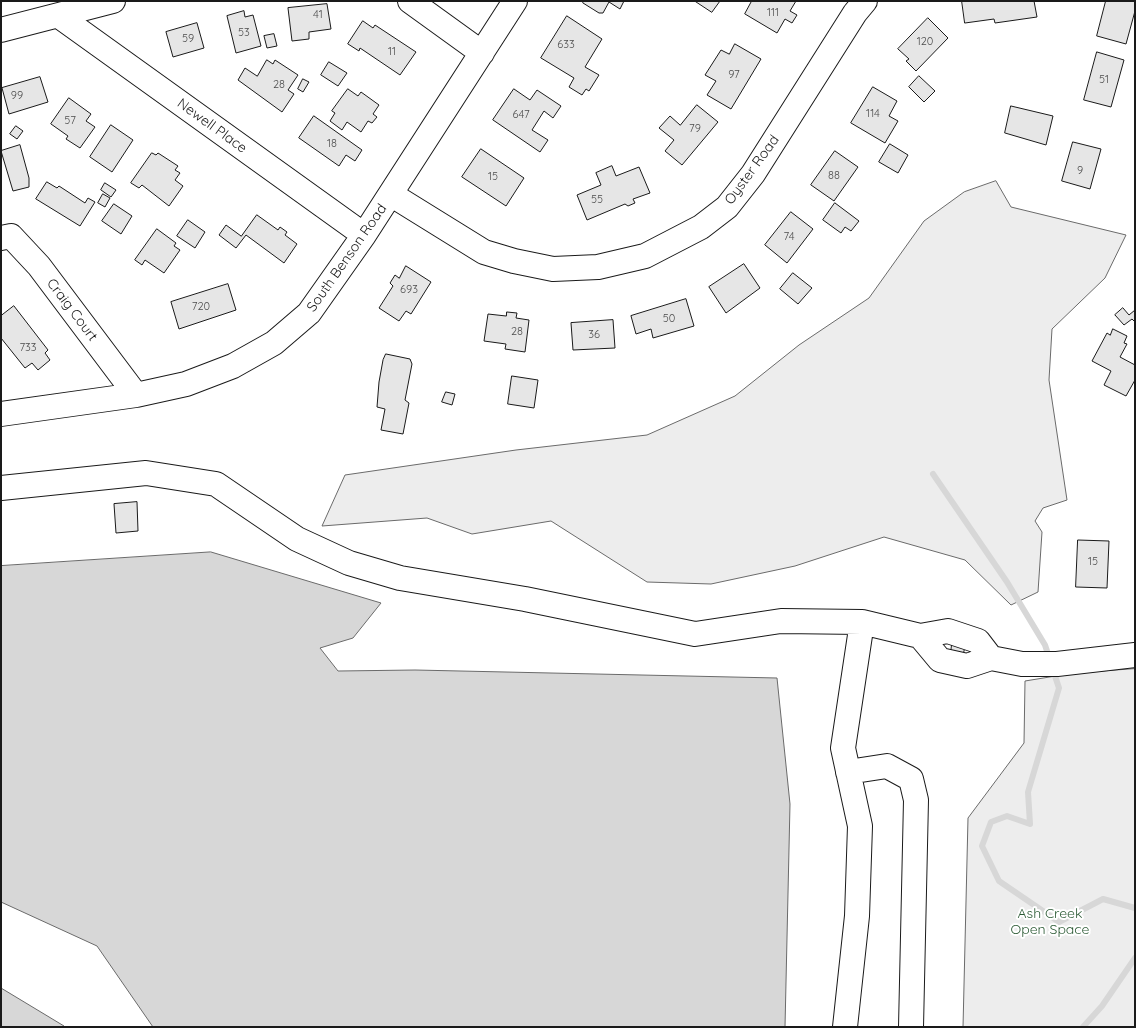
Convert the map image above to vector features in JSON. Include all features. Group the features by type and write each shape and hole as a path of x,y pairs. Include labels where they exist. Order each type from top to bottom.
{"street":[{"path":"1,30 113,1"},
{"path":"410,1 482,53"},
{"name":"South Benson Road","path":"1,414 136,395 186,384 233,366 274,342 309,313 392,195 515,1"},
{"name":"Oyster Road","path":"392,195 484,252 514,261 553,269 598,267 645,256 701,227 727,207 753,174 855,13 865,1"},
{"name":"Newell Place","path":"59,16 364,235"},
{"name":"Craig Court","path":"1,238 11,236 39,266 136,395"},
{"path":"1,488 146,473 216,484 297,540 349,563 400,578 525,599 695,634 781,621 862,622 920,636 940,660 967,666 991,658 1007,662 1054,664 1135,655"},
{"path":"845,1027 857,916 860,826 843,748 862,622"},
{"path":"848,772 887,766 911,779 916,800 911,1027"}],"green space":[{"path":"996,181 1011,207 1126,235 1105,278 1052,329 1049,380 1067,500 1043,508 1035,521 1042,532 1038,592 1011,605 965,560 884,537 795,566 711,584 647,582 551,521 472,534 427,518 322,526 345,475 516,450 647,435 735,396 799,345 869,298 924,221 964,192"},
{"name":"Ash Creek Open Space","path":"1135,669 1135,1027 963,1027 968,818 1024,743 1025,681 1074,673"}],"shaded area":[{"path":"211,552 381,603 353,638 320,648 338,671 415,670 777,678 790,804 785,1027 153,1027 97,946 1,902 1,566"},
{"path":"1,988 64,1026 65,1027 1,1027"}],"building":[{"path":"584,1 624,1 620,9 609,2 603,13 599,13 583,3"},
{"path":"695,1 720,1 712,12"},
{"path":"752,1 796,1 790,11 797,15 792,23 785,19 777,33 745,14"},
{"path":"962,1 1034,1 1037,17 995,23 994,19 965,23"},
{"path":"1106,1 1135,1 1135,11 1126,44 1097,36"},
{"path":"327,4 331,29 309,32 309,39 292,41 288,8"},
{"path":"244,11 245,17 253,15 261,46 236,53 227,16"},
{"path":"567,16 602,39 585,67 599,75 589,91 586,89 582,95 569,87 574,78 541,58"},
{"path":"928,18 948,38 916,71 906,61 909,59 898,49"},
{"path":"363,21 373,28 375,25 416,52 400,75 360,48 359,51 348,44"},
{"path":"197,23 204,48 173,57 166,32"},
{"path":"274,34 277,46 267,48 264,36"},
{"path":"735,44 761,59 731,109 707,95 716,81 705,75 721,50 729,54"},
{"path":"1097,52 1124,60 1111,107 1084,100"},
{"path":"267,60 273,64 275,60 298,75 288,90 294,94 282,112 238,80 245,68 257,76"},
{"path":"329,62 347,73 338,86 321,75"},
{"path":"919,76 935,91 924,102 909,87"},
{"path":"40,77 48,102 9,114 2,88"},
{"path":"303,79 309,82 303,92 298,89"},
{"path":"873,87 897,101 889,116 898,121 885,143 851,123"},
{"path":"348,89 358,96 361,92 379,105 373,114 377,117 372,123 368,121 361,132 347,122 342,130 330,121 335,113 332,111"},
{"path":"514,89 530,100 537,90 561,106 553,118 544,111 532,130 548,140 540,152 493,120"},
{"path":"69,98 91,114 86,121 95,127 80,148 66,139 68,136 51,124"},
{"path":"697,105 718,122 682,165 665,151 674,140 659,128 670,116 680,125"},
{"path":"1011,106 1053,116 1046,145 1005,133"},
{"path":"314,116 362,150 355,161 346,155 339,166 299,138"},
{"path":"111,125 133,140 112,172 90,157"},
{"path":"16,126 23,131 17,139 10,134"},
{"path":"1073,142 1101,149 1090,189 1062,181"},
{"path":"890,144 908,155 898,173 879,162"},
{"path":"20,145 29,178 29,187 13,191 1,151"},
{"path":"481,149 524,178 506,206 462,177"},
{"path":"835,151 858,167 834,201 811,185"},
{"path":"152,153 156,155 158,153 178,166 175,170 180,173 175,180 183,186 169,206 142,185 139,188 131,183"},
{"path":"612,166 616,176 639,167 650,193 633,199 635,203 628,206 625,204 587,220 577,195 601,185 596,173"},
{"path":"47,182 57,188 59,186 85,203 88,198 95,202 80,226 36,199"},
{"path":"105,183 116,190 111,197 101,190"},
{"path":"103,194 110,198 105,207 98,203"},
{"path":"835,203 859,221 851,231 845,227 841,233 823,220"},
{"path":"114,204 132,216 121,234 102,221"},
{"path":"791,212 813,229 787,263 765,245"},
{"path":"257,215 278,230 280,227 287,232 285,235 297,244 284,263 246,235 236,248 219,235 226,225 241,236"},
{"path":"188,220 205,232 195,248 177,236"},
{"path":"157,229 176,243 174,246 180,250 164,273 145,260 142,265 135,260"},
{"path":"744,264 760,288 726,313 709,287"},
{"path":"406,266 431,282 411,314 406,311 399,321 379,308 393,286 390,283 395,275 399,278"},
{"path":"793,273 812,288 798,304 780,289"},
{"path":"228,284 236,310 179,329 171,302"},
{"path":"686,299 694,326 653,338 651,329 636,334 631,316"},
{"path":"14,306 48,350 45,353 50,360 38,370 32,363 25,368 1,338 1,316"},
{"path":"1123,308 1129,315 1135,310 1135,322 1132,319 1124,325 1115,315"},
{"path":"507,312 517,313 516,318 529,320 525,352 505,349 506,344 484,341 488,314 506,316"},
{"path":"613,320 615,348 573,350 571,323"},
{"path":"1113,329 1127,336 1124,343 1127,344 1120,357 1135,365 1135,380 1126,396 1104,385 1111,371 1092,361 1107,333 1110,335"},
{"path":"386,354 410,359 412,364 405,400 409,403 403,434 381,430 385,409 377,407 379,382"},
{"path":"512,376 538,380 534,408 508,404"},
{"path":"446,392 455,394 452,405 442,402"},
{"path":"137,502 138,531 116,533 114,504"},
{"path":"1078,540 1109,541 1107,588 1076,587"},
{"path":"952,644 965,647 963,655 951,653"}],"waterway":[{"path":"933,474 1007,582 1045,645 1050,660"},
{"path":"1053,670 1059,688 1028,792 1030,824 1007,816 991,822 982,846 999,881 1059,922 1103,899 1135,908"},
{"path":"1083,1027 1102,1006 1135,958"}]}
